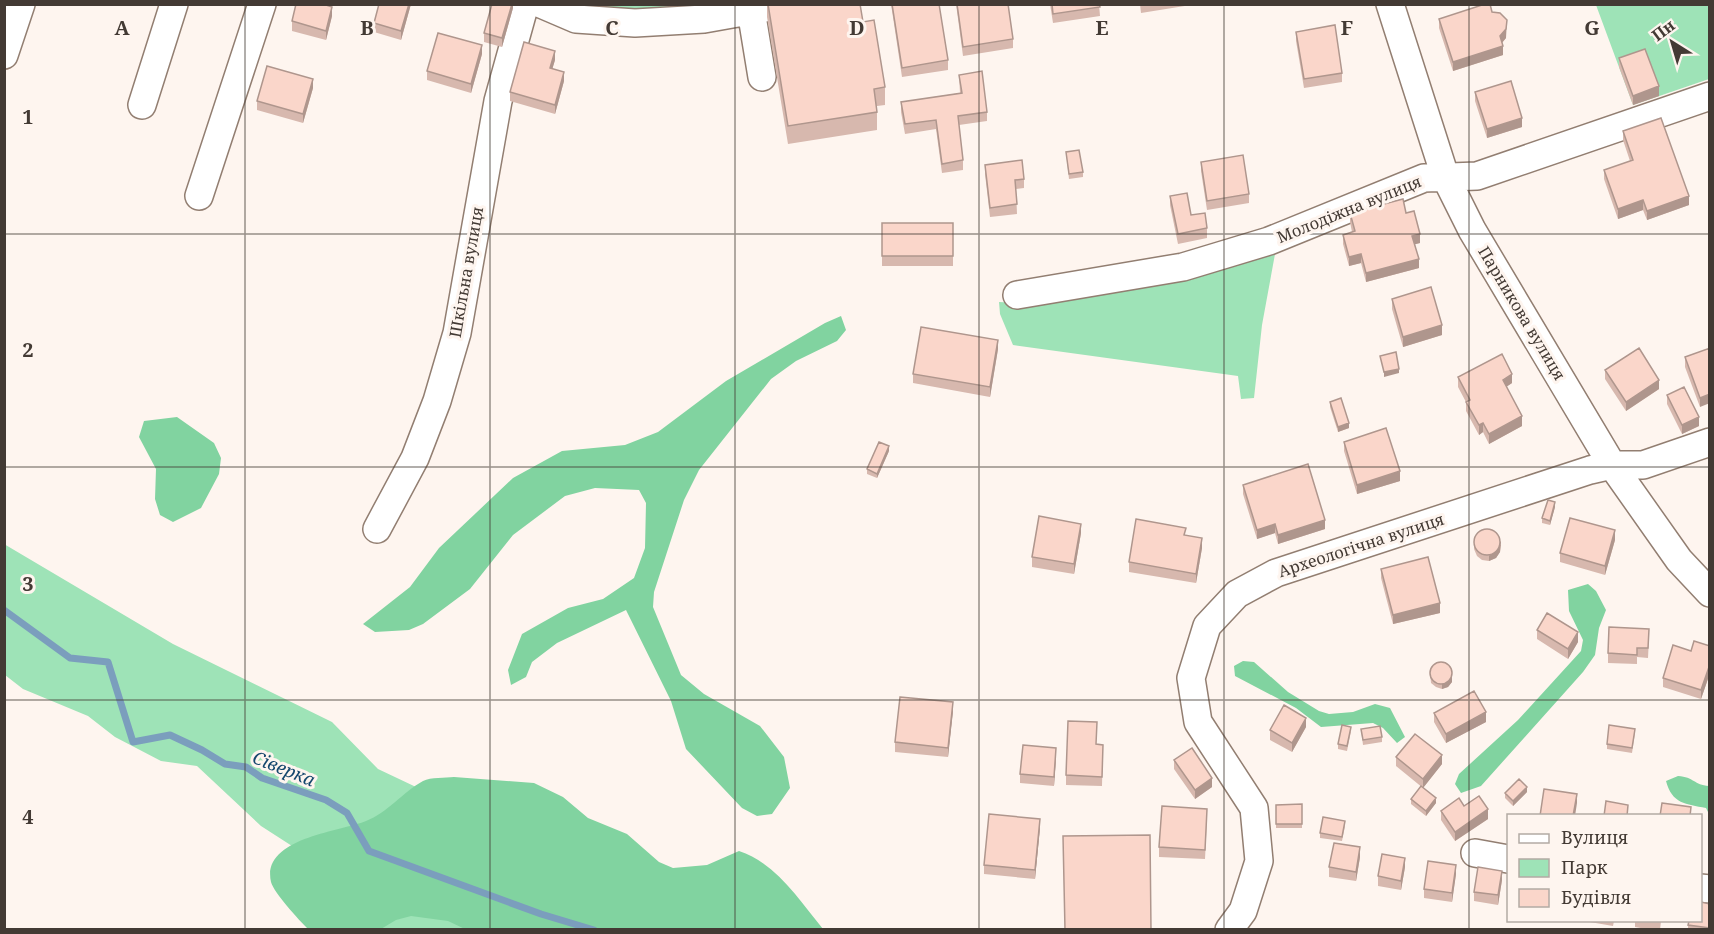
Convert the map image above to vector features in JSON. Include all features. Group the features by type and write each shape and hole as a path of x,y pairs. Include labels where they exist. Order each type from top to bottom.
{"street":[{"path":"4,55 21,4"},
{"path":"142,105 174,4"},
{"path":"199,196 262,4"},
{"name":"Шкільна вулиця","path":"377,529 415,458 437,400 457,333 498,101 525,4"},
{"path":"541,4 576,19 635,23 704,19 751,8 787,4"},
{"name":"Парникова вулиця","path":"1390,4 1445,176 1472,230 1612,465 1679,560 1710,593"},
{"path":"751,8 762,77"},
{"name":"Молодіжна вулиця","path":"1017,295 1183,267 1269,242 1424,177 1477,176 1710,96"},
{"name":"Археологічна вулиця","path":"1229,930 1244,911 1259,861 1254,808 1198,722 1191,678 1207,626 1237,594 1276,573 1590,470 1612,465 1643,465 1710,442"},
{"path":"1475,853 1507,859"}],"green space":[{"path":"573,5 725,5 636,12"},
{"path":"1596,5 1709,5 1709,79 1633,105"},
{"path":"1286,239 1275,254 1262,325 1254,398 1241,399 1238,376 1013,345 1000,314 999,302 1019,303"},
{"path":"841,316 846,330 837,341 796,361 771,379 699,470 684,500 654,592 653,607 681,675 704,694 760,726 784,757 790,788 772,814 757,816 742,808 686,749 671,701 626,610 557,643 532,662 526,677 511,685 508,670 522,634 568,608 603,599 634,578 645,548 646,503 639,490 595,488 565,496 513,535 470,589 423,624 409,630 375,632 363,624 410,587 439,548 513,478 562,451 625,445 658,432 726,381"},
{"path":"177,417 214,443 221,458 219,474 201,508 173,522 160,515 155,499 156,469 139,437 144,421"},
{"path":"4,544 173,644 332,722 378,769 716,929 385,930 378,927 337,875 261,826 197,766 161,761 115,737 88,716 23,689 5,675"},
{"path":"1588,584 1596,591 1606,610 1599,628 1595,655 1583,672 1481,786 1461,793 1455,784 1459,774 1518,720 1581,651 1583,640 1569,611 1568,590"},
{"path":"1243,661 1254,662 1288,692 1319,711 1329,714 1353,712 1375,704 1390,708 1405,737 1397,743 1383,728 1373,723 1321,727 1296,708 1235,676 1234,666"},
{"path":"1678,776 1709,786 1709,814 1706,808 1676,799 1666,781"},
{"path":"454,777 534,783 563,797 588,818 627,834 659,862 673,868 707,865 739,851 776,873 823,929 467,930 448,921 411,916 396,920 381,929 308,929 273,887 271,867 278,855 290,846 305,839 366,821 388,808 423,781"}],"building":[{"path":"296,4 323,4 332,7 326,31 292,21"},
{"path":"379,4 409,4 401,31 374,23"},
{"path":"492,4 512,4 502,38 484,33"},
{"path":"768,4 860,4 863,22 874,20 885,87 874,89 877,112 788,126"},
{"path":"892,4 939,4 948,60 902,68"},
{"path":"957,4 1008,4 1013,39 963,47"},
{"path":"1052,4 1099,4 1100,7 1053,14"},
{"path":"1490,4 1492,12 1500,13 1507,20 1506,29 1500,36 1503,46 1453,62 1439,19"},
{"path":"1335,25 1342,73 1304,79 1296,32"},
{"path":"438,33 482,45 471,84 427,71"},
{"path":"524,42 555,51 550,68 564,72 555,105 510,92"},
{"path":"1645,49 1659,86 1633,96 1619,58"},
{"path":"267,66 313,79 303,114 257,101"},
{"path":"982,71 987,112 958,116 963,160 942,164 936,120 905,124 901,102 962,93 959,75"},
{"path":"1511,81 1522,118 1487,129 1475,92"},
{"path":"1661,118 1689,196 1647,211 1643,200 1618,209 1604,170 1633,160 1623,131"},
{"path":"1079,150 1083,172 1069,174 1066,152"},
{"path":"1243,155 1249,194 1207,201 1201,162"},
{"path":"1022,160 1024,179 1015,180 1017,204 990,208 985,165"},
{"path":"1187,193 1191,215 1205,213 1207,228 1178,234 1170,196"},
{"path":"1403,199 1406,213 1414,211 1420,234 1412,236 1419,259 1366,273 1361,254 1349,257 1343,235 1355,231 1350,213"},
{"path":"882,223 953,223 953,256 882,256"},
{"path":"1431,287 1442,325 1403,337 1392,299"},
{"path":"921,327 998,340 990,387 913,374"},
{"path":"1639,348 1659,380 1626,402 1605,370"},
{"path":"1710,348 1710,394 1700,398 1685,357"},
{"path":"1396,352 1399,369 1384,372 1380,356"},
{"path":"1502,354 1512,374 1503,380 1522,416 1489,434 1483,423 1479,425 1466,402 1470,400 1458,377"},
{"path":"1684,387 1699,417 1682,425 1667,395"},
{"path":"1341,398 1349,423 1338,427 1330,402"},
{"path":"1386,428 1400,471 1357,485 1344,442"},
{"path":"879,442 889,446 877,474 867,469"},
{"path":"1308,464 1325,520 1278,535 1275,524 1257,530 1243,485"},
{"path":"1548,500 1555,502 1550,521 1542,518"},
{"path":"1039,516 1081,524 1074,564 1032,557"},
{"path":"1570,518 1615,530 1605,566 1560,553"},
{"path":"1136,519 1186,528 1184,535 1202,538 1196,574 1129,562"},
{"path":"1487,529 1497,532 1500,542 1497,552 1487,555 1477,552 1474,542 1477,532"},
{"path":"1428,557 1440,603 1393,615 1381,569"},
{"path":"1547,613 1578,632 1568,649 1537,630"},
{"path":"1609,627 1649,629 1648,648 1637,648 1637,655 1608,653"},
{"path":"1694,641 1710,646 1710,664 1701,690 1663,678 1673,645 1691,651"},
{"path":"1441,662 1449,665 1452,673 1449,681 1441,684 1433,681 1430,673 1433,665"},
{"path":"1474,691 1486,712 1446,734 1434,713"},
{"path":"900,697 953,702 948,748 895,742"},
{"path":"1284,705 1306,718 1292,743 1270,730"},
{"path":"1068,721 1097,722 1096,744 1103,745 1102,777 1066,775"},
{"path":"1342,725 1351,727 1347,746 1338,744"},
{"path":"1609,725 1635,729 1632,748 1607,744"},
{"path":"1380,726 1382,737 1363,740 1361,729"},
{"path":"1415,734 1442,755 1423,779 1396,757"},
{"path":"1023,745 1056,748 1054,777 1020,774"},
{"path":"1192,748 1212,778 1195,790 1174,760"},
{"path":"1519,779 1527,787 1513,801 1505,793"},
{"path":"1421,786 1436,798 1426,811 1411,799"},
{"path":"1544,789 1577,794 1573,814 1540,814"},
{"path":"1479,796 1488,809 1455,832 1441,811 1459,798 1464,806"},
{"path":"1606,801 1628,805 1627,814 1604,814"},
{"path":"1662,803 1691,807 1690,814 1660,814"},
{"path":"1302,804 1302,824 1276,824 1276,805"},
{"path":"1162,806 1207,809 1205,850 1159,847"},
{"path":"989,814 1040,819 1035,870 984,865"},
{"path":"1323,817 1345,821 1342,837 1320,833"},
{"path":"1150,835 1151,930 1065,930 1063,836"},
{"path":"1334,843 1360,847 1356,872 1329,867"},
{"path":"1382,854 1405,858 1401,881 1378,876"},
{"path":"1428,861 1456,865 1452,893 1424,889"},
{"path":"1478,867 1502,871 1498,895 1474,892"},
{"path":"1702,902 1710,904 1710,928 1688,925 1689,922 1702,922"}],"waterway":[{"name":"Сіверка","path":"4,610 70,658 108,662 133,742 170,735 225,764 246,767 262,778 326,800 347,813 369,851 541,914 594,930"}]}
